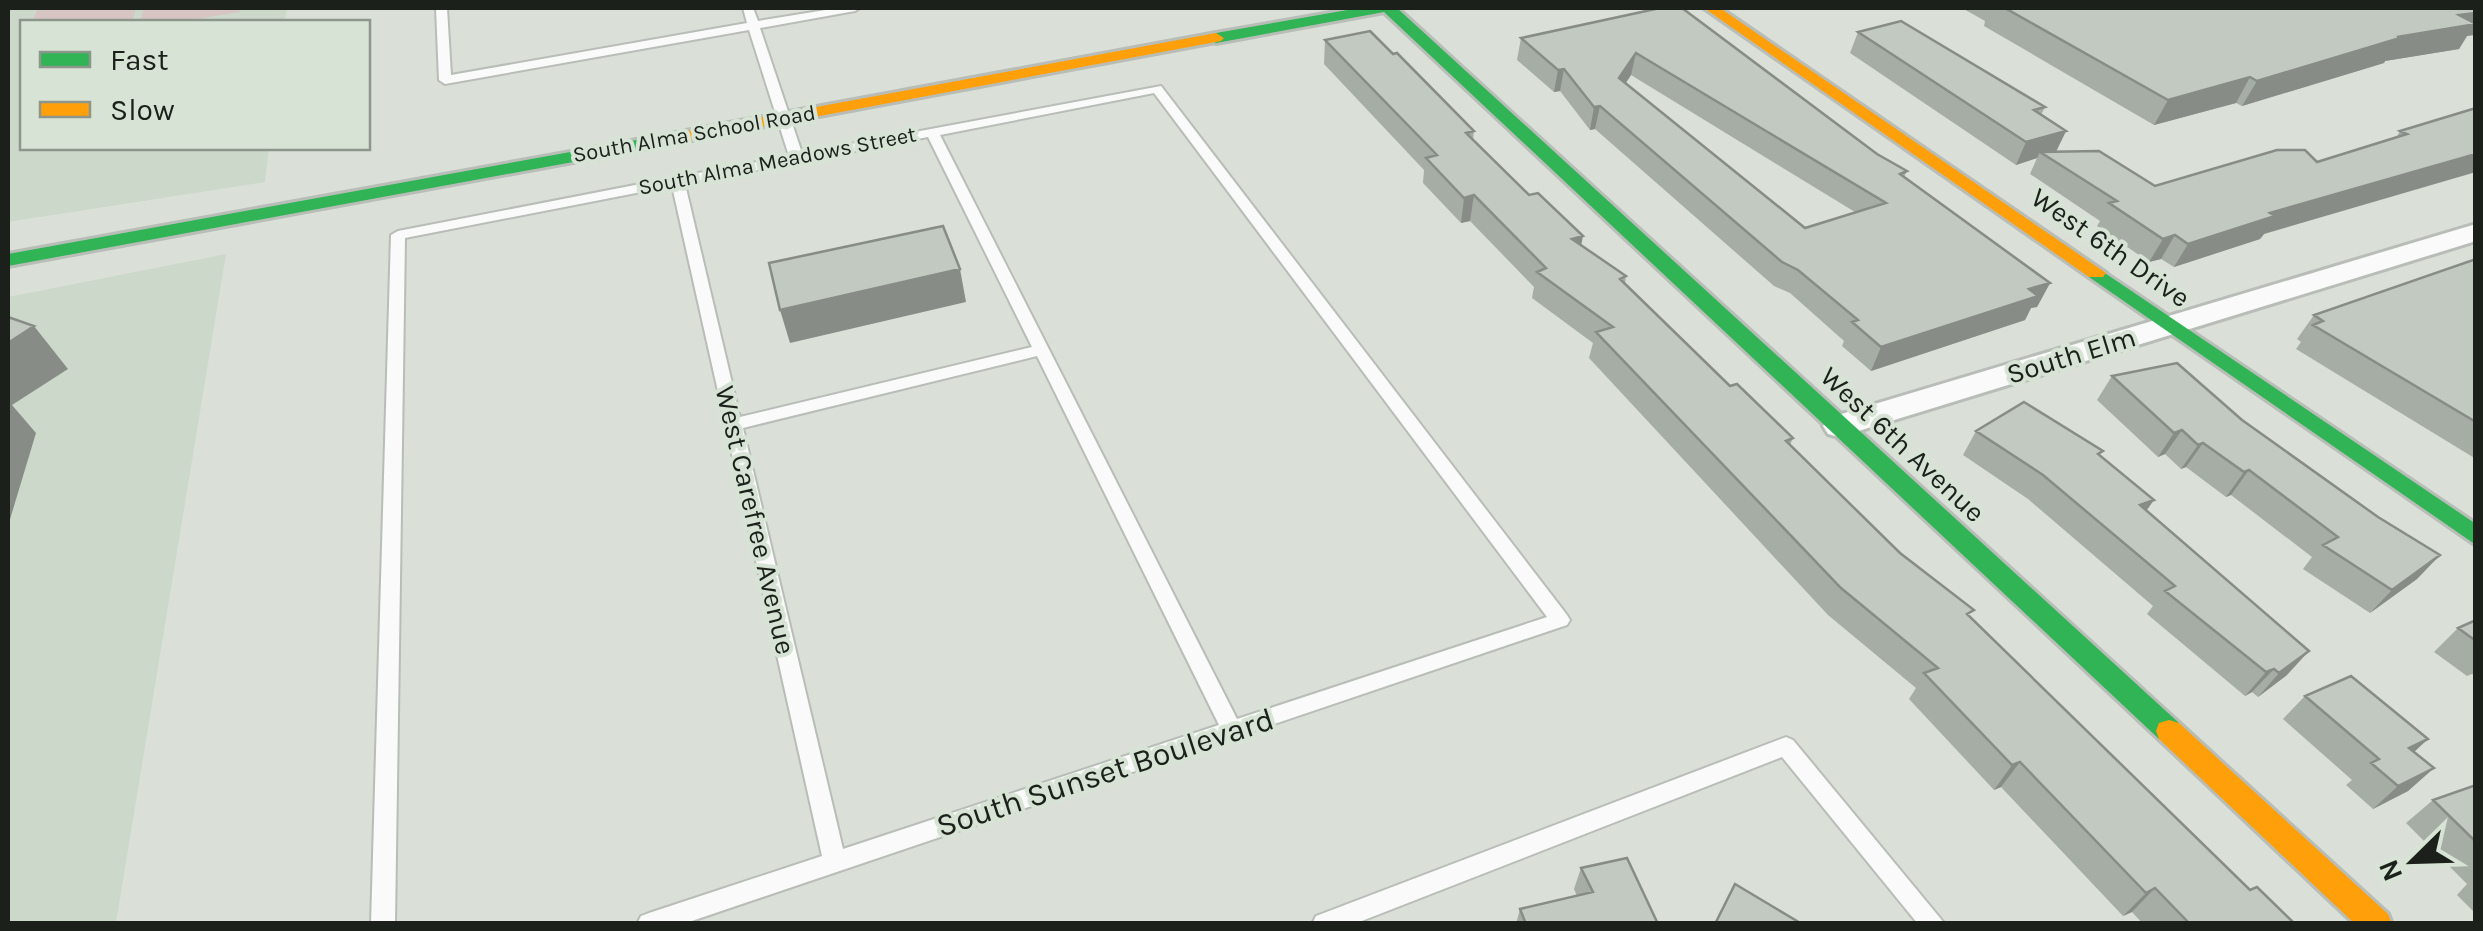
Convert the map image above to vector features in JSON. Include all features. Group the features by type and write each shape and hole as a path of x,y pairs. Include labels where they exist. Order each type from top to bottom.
{"street":[{"name":"South Alma School Road","path":"8,260 1385,8"},
{"name":"West 6th Avenue","path":"1385,8 2377,924"},
{"name":"West 6th Drive","path":"1711,8 2476,536"},
{"name":"South Elm","path":"1839,426 2170,324 2468,240"}],"lane":[{"path":"442,8 445,80 855,8"},
{"path":"748,8 796,156"},
{"name":"South Alma Meadows Street","path":"383,924 398,235 1157,89 1560,620"},
{"path":"932,131 1232,729"},
{"name":"West Carefree Avenue","path":"677,179 836,862"},
{"path":"734,424 1042,350"},
{"name":"South Sunset Boulevard","path":"650,924 1560,620"},
{"path":"1324,924 1786,746 1933,924"}],"shaded area":[{"path":"8,8 287,8 285,20 20,20 20,150 269,150 265,182 8,222"},
{"path":"38,8 136,8 133,20 33,20"},
{"path":"144,8 241,8 240,12 190,20 141,20"},
{"path":"226,254 116,923 8,923 8,297"}],"building":[{"path":"1660,8 1682,8 1877,154 1907,171 1900,174 2050,283 2029,289 2038,296 1881,347 1852,322 1858,320 1798,270 1782,262 1600,106 1594,107 1564,69 1558,70 1521,38","holes":["1636,53 1886,203 1805,228 1619,78"]},
{"path":"2005,8 2476,8 2476,13 2459,15 2476,24 2397,37 2400,38 2257,81 2250,77 2168,100"},
{"path":"1901,21 2045,107 2034,110 2066,131 2026,142 1858,32"},
{"path":"1370,31 1474,131 1466,133 1529,195 1538,193 1583,236 1572,239 1626,276 1620,279 1730,386 1737,384 1793,438 1786,441 1900,553 1974,610 1967,614 2250,890 2257,887 2295,924 2190,924 2155,888 2146,893 2020,762 2012,765 1924,673 1938,668 1841,588 1596,332 1613,327 1537,272 1546,268 1474,195 1464,198 1426,158 1437,155 1325,40"},
{"path":"2476,108 2476,154 2270,213 2275,216 2188,244 2175,235 2163,239 2109,203 2117,201 2040,152 2099,151 2155,186 2277,150 2305,150 2317,162"},
{"path":"943,226 960,269 780,310 769,263"},
{"path":"2473,260 2476,422 2313,325 2323,321 2314,315"},
{"path":"8,317 34,326 8,343"},
{"path":"2177,363 2242,420 2378,517 2440,555 2392,590 2323,545 2338,537 2249,470 2244,472 2203,443 2198,445 2182,430 2174,433 2112,376"},
{"path":"2024,402 2103,451 2098,454 2154,500 2140,505 2309,651 2279,673 2274,669 2266,672 2165,591 2175,586 2043,475 1976,431"},
{"path":"2476,620 2476,641 2458,628"},
{"path":"2351,676 2428,739 2409,748 2434,768 2398,786 2371,763 2379,759 2305,696"},
{"path":"2476,785 2476,842 2433,800"},
{"path":"1627,858 1658,924 1526,924 1520,909 1593,892 1581,868"},
{"path":"1735,884 1802,924 1715,924"}],"traffic: fast":[{"path":"1216,38 1381,8"},
{"path":"1389,8 2169,731"},
{"path":"8,260 670,139"},
{"path":"2096,273 2476,536"}],"traffic: slow":[{"path":"1711,8 2096,273"},
{"path":"670,139 1216,38"},
{"path":"2169,731 2377,924"}]}
